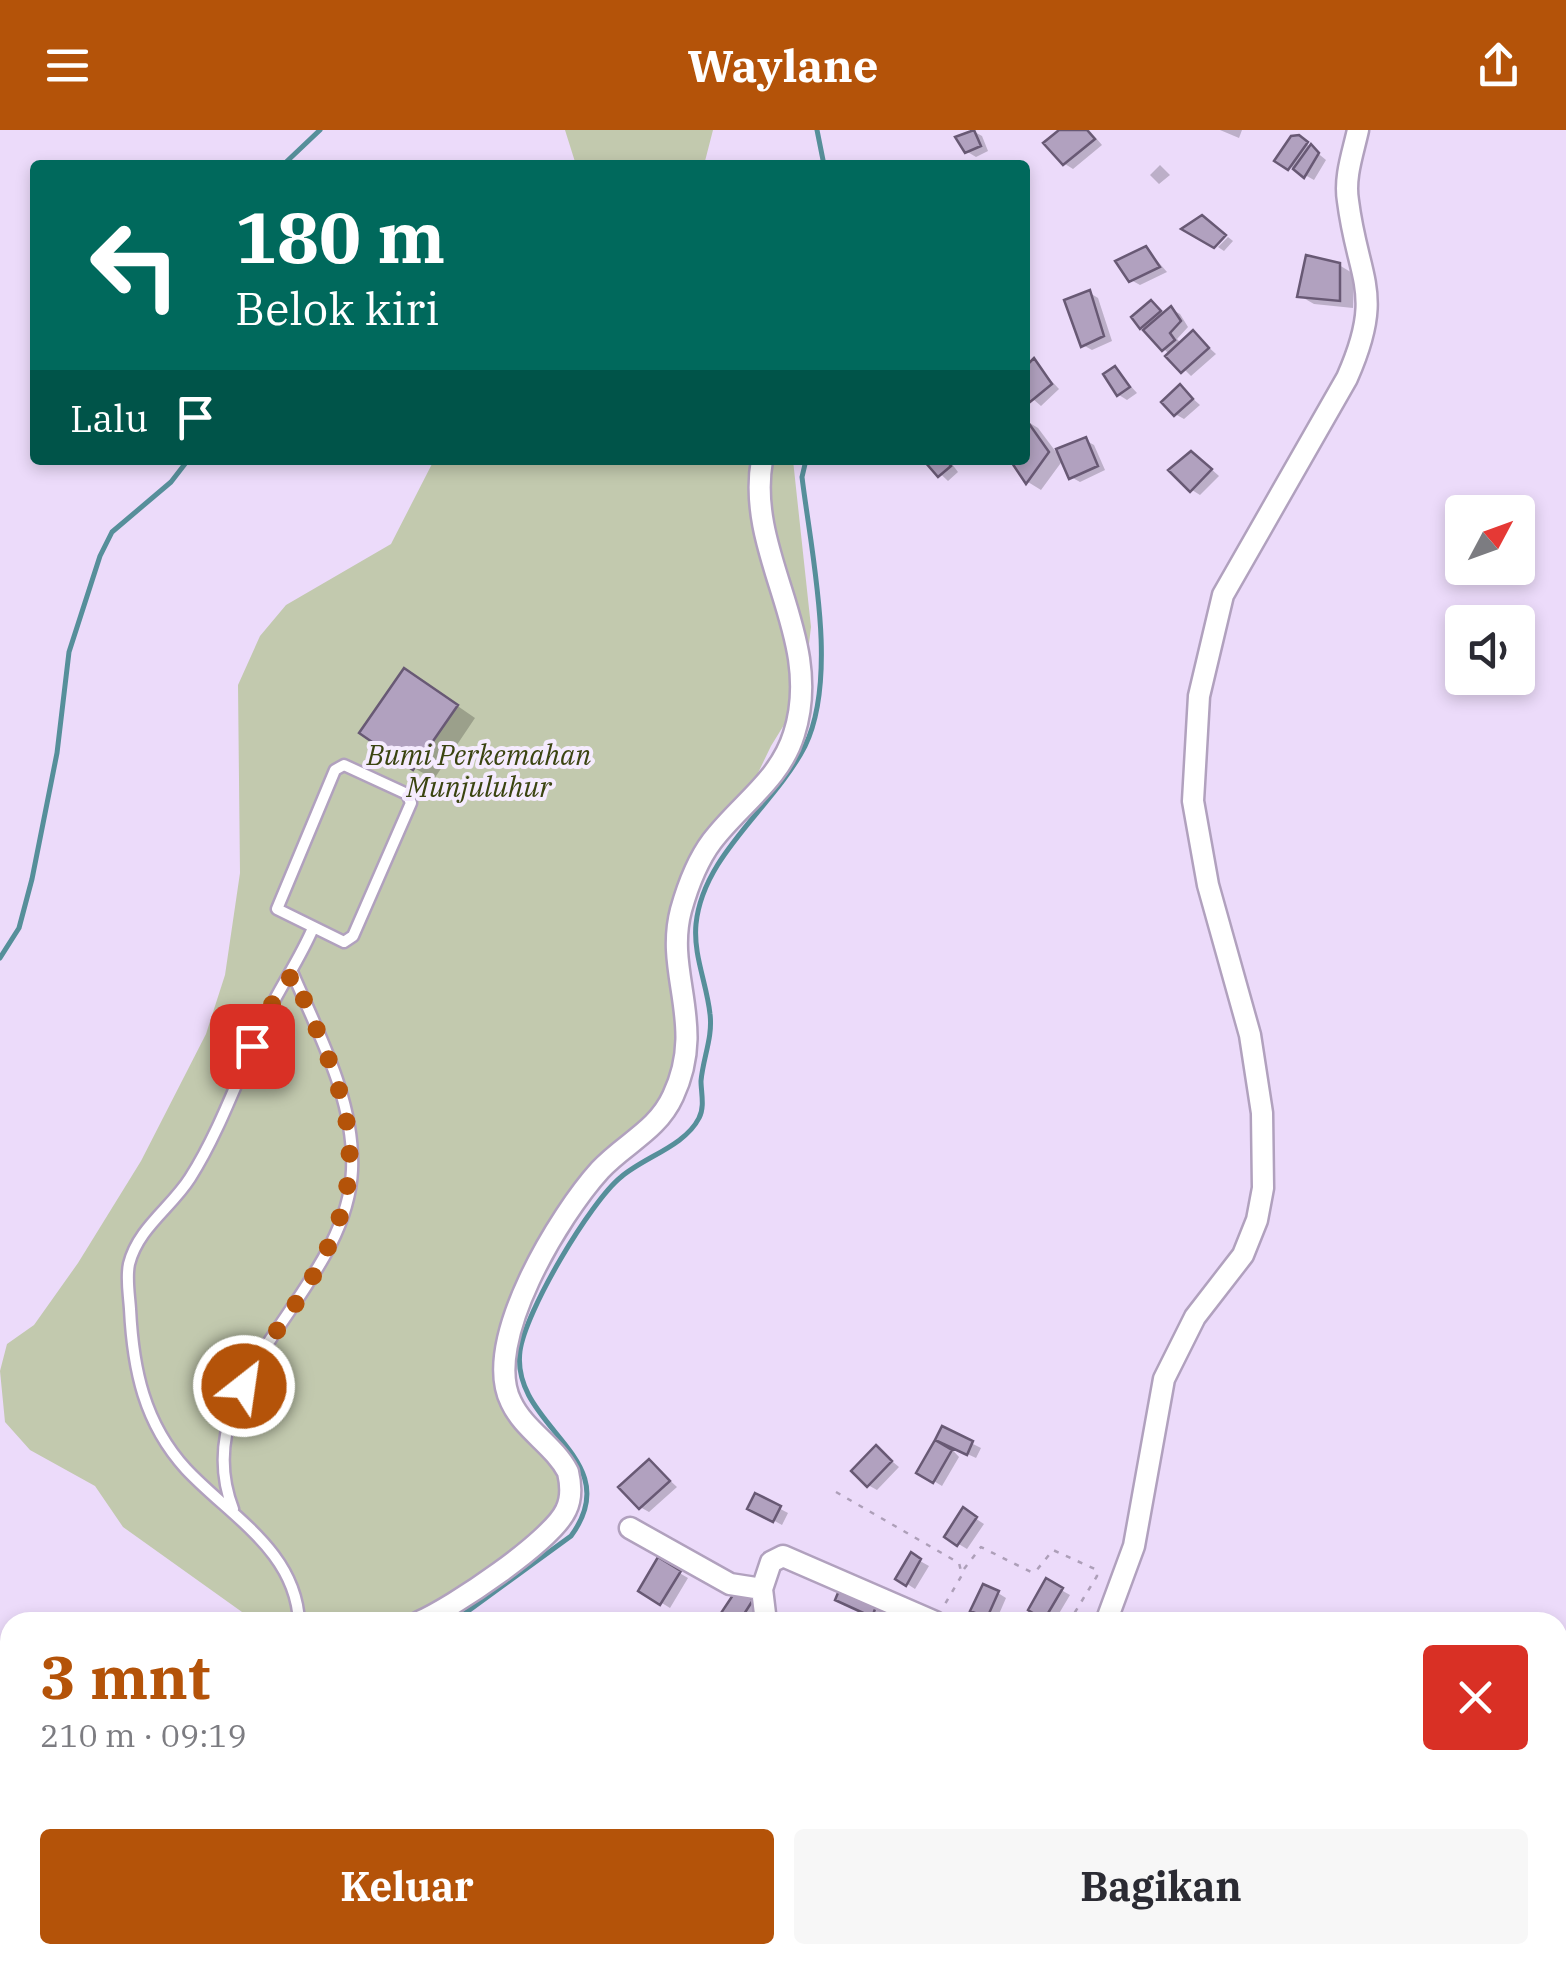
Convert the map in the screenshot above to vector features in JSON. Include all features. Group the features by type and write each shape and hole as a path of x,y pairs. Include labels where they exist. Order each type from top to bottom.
{"street":[{"path":"1110,1612 1134,1546 1144,1470 1164,1379 1195,1317 1242,1255 1257,1220 1263,1188 1262,1113 1250,1035 1208,885 1194,801 1196,718 1224,595 1347,378 1362,341 1368,284 1347,190 1358,130"},
{"path":"437,1612 470,1594 552,1529 568,1508 568,1472 510,1401 504,1370 510,1340 539,1258 578,1198 610,1160 663,1116 676,1092 688,1048 677,939 686,895 713,839 776,773 794,734 801,686 799,648 760,518 762,465"},
{"path":"630,1528 730,1584 762,1589"},
{"path":"765,1612 762,1589 771,1562 783,1556 911,1612"}],"lane":[{"path":"344,766 408,794 411,803 353,936 344,942 313,928 280,914 278,904 335,770 344,766"},
{"path":"299,1612 290,1578 234,1512 188,1471 163,1442 146,1409 132,1349 128,1274 144,1232 191,1177 278,992 293,974 313,928"},
{"path":"234,1512 221,1468 222,1443 252,1368 333,1240 352,1173 344,1106 293,974"}],"path":[{"path":"836,1492 964,1569"},
{"path":"940,1612 981,1546 1031,1572 1036,1572 1053,1550 1063,1550 1097,1570 1094,1585 1076,1612"}],"green space":[{"path":"565,130 713,130 705,160 574,160"},
{"name":"Bumi Perkemahan Munjuluhur","path":"431,465 794,465 811,627 803,694 771,746 732,827 686,891 685,1085 568,1207 516,1294 502,1376 569,1489 560,1524 450,1612 242,1612 123,1527 95,1486 30,1450 5,1422 0,1371 7,1344 34,1325 141,1161 206,1034 225,975 240,873 238,685 260,636 286,605 391,544"}],"building":[{"path":"974,130 981,146 965,153 955,137"},
{"path":"1059,130 1087,130 1095,139 1063,165 1043,143"},
{"path":"1299,135 1308,142 1288,170 1274,161 1291,136"},
{"path":"1311,144 1319,153 1304,178 1293,169"},
{"path":"1202,215 1226,235 1214,248 1181,229"},
{"path":"1146,246 1160,267 1129,282 1115,261"},
{"path":"1306,255 1340,263 1340,301 1297,297"},
{"path":"1090,290 1104,336 1081,347 1064,300"},
{"path":"1151,300 1161,311 1140,329 1131,317"},
{"path":"1171,306 1181,321 1170,333 1175,340 1162,351 1143,330"},
{"path":"1193,330 1209,348 1181,373 1165,356"},
{"path":"1034,358 1052,384 1030,402 1030,362"},
{"path":"1115,366 1130,387 1117,396 1103,374"},
{"path":"1180,384 1193,399 1174,416 1161,402"},
{"path":"1030,425 1049,452 1026,484 1013,465 1030,465"},
{"path":"1086,437 1098,466 1069,479 1056,449"},
{"path":"1191,451 1212,469 1190,492 1168,470"},
{"path":"928,465 950,465 951,466 938,477"},
{"path":"404,668 458,705 413,770 359,733"},
{"path":"942,1426 973,1441 967,1455 935,1440"},
{"path":"935,1440 952,1450 933,1483 916,1473"},
{"path":"876,1445 892,1461 867,1487 851,1471"},
{"path":"649,1459 670,1481 639,1509 618,1487"},
{"path":"755,1493 781,1506 773,1522 747,1509"},
{"path":"963,1507 977,1517 957,1546 944,1537"},
{"path":"911,1552 921,1559 906,1586 895,1579"},
{"path":"658,1557 681,1571 660,1605 638,1591"},
{"path":"1046,1578 1063,1588 1049,1612 1028,1610"},
{"path":"983,1584 999,1591 990,1612 970,1611"},
{"path":"840,1588 877,1604 874,1612 861,1612 835,1600"},
{"path":"737,1589 753,1600 745,1612 722,1612"}],"waterway":[{"path":"288,160 320,130"},
{"path":"817,130 823,160"},
{"path":"0,958 19,928 32,879 57,753 69,652 100,556 112,532 171,482 184,465"},
{"path":"467,1612 571,1536 585,1508 586,1484 578,1463 532,1401 522,1378 520,1351 546,1285 593,1209 621,1177 674,1144 693,1128 701,1114 701,1081 711,1023 696,936 701,899 725,853 792,768 815,717 820,685 820,613 802,477 805,465"}],"route":[{"path":"244,1386 333,1240 352,1173 350,1131 337,1081 293,974 278,992 252,1046"}]}
